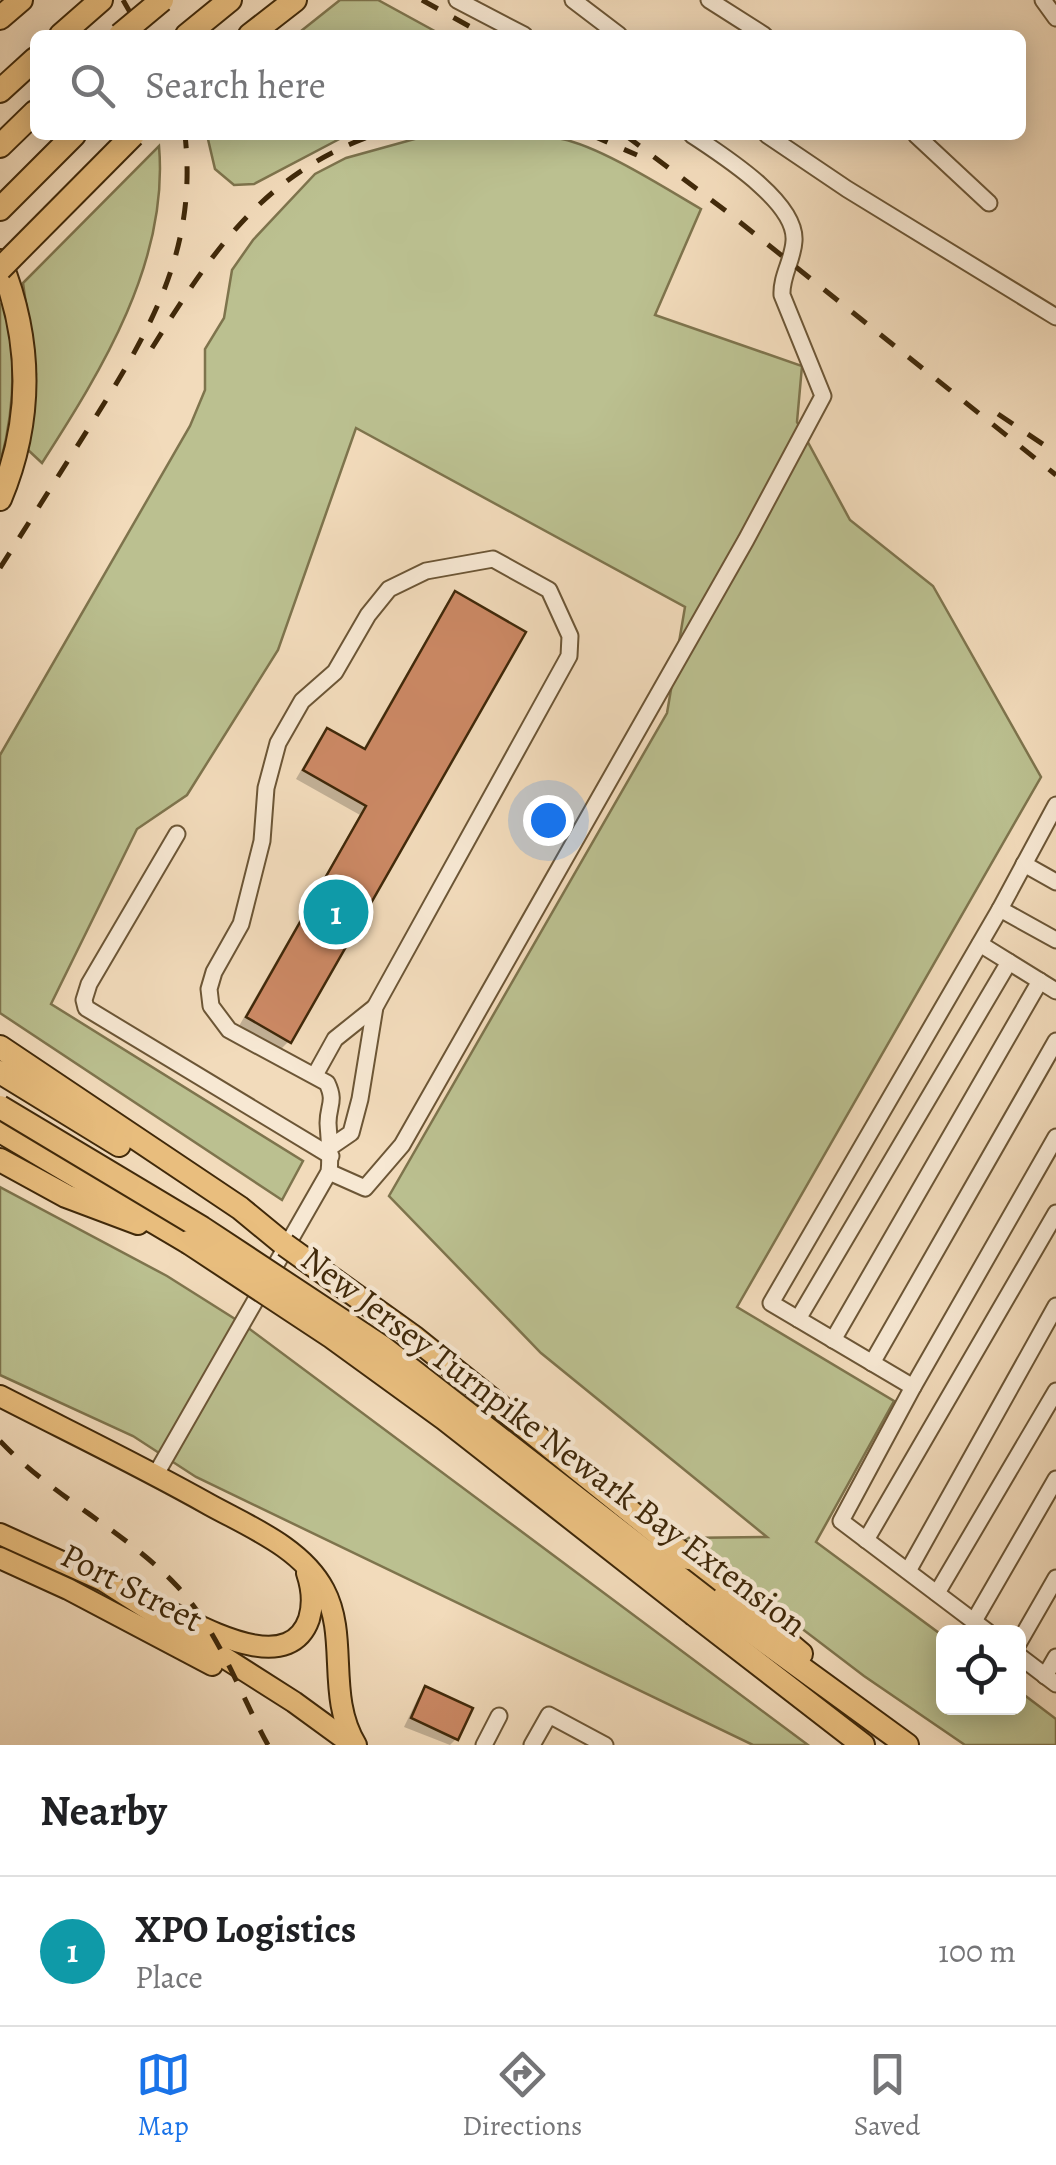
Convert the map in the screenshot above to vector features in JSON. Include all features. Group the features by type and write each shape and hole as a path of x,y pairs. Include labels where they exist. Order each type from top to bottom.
{"highway":[{"path":"0,18 21,0"},
{"path":"67,30 101,0"},
{"path":"126,30 162,0"},
{"path":"193,30 230,0"},
{"path":"256,30 295,0"},
{"path":"0,92 30,63"},
{"path":"0,146 30,117"},
{"path":"0,208 69,140"},
{"path":"0,268 128,140"},
{"path":"0,260 16,303 26,376 20,438 0,499"},
{"path":"0,1047 240,1208 285,1245"},
{"path":"0,1072 285,1245 402,1327 781,1634 856,1709"},
{"name":"New Jersey Turnpike Newark Bay Extension","path":"0,1108 202,1228 382,1347 864,1745"},
{"name":"New Jersey Turnpike Newark Bay Extension","path":"0,1131 188,1242 332,1337 701,1608 906,1745"},
{"path":"0,1160 66,1196 188,1242"}],"main road":[{"path":"0,1396 156,1474 267,1536 298,1558 316,1576 333,1613 342,1712 354,1745"},
{"name":"Port Street","path":"0,1534 104,1581 230,1668"},
{"name":"Port Street","path":"0,1558 230,1668"},
{"path":"104,1581 229,1638 250,1646 272,1647 298,1636 310,1615 312,1588 298,1558"},
{"path":"230,1668 354,1745"},
{"path":"230,1668 332,1745"}],"lane":[{"path":"457,0 514,30"},
{"path":"573,0 612,30"},
{"path":"709,0 756,30"},
{"path":"1042,0 1056,18"},
{"path":"177,834 89,984 86,1008 331,1158 365,1188 402,1146 746,540 823,396 782,295 794,242 792,223 760,186 699,140"},
{"path":"774,140 1056,317"},
{"path":"921,140 988,203"},
{"path":"156,1474 331,1158 350,1133 364,1080 375,1007 569,656 570,636 549,590 493,560 426,571 390,589 368,615 335,672 302,701 278,743 266,788 262,840 240,924 208,989 211,1006 229,1030 327,1084 333,1097 328,1120 331,1158"},
{"path":"913,1387 771,1303 1024,864 1052,824 1056,805"},
{"path":"1024,864 1056,882"},
{"path":"1000,909 1056,940"},
{"path":"980,944 1056,991"},
{"path":"798,1319 1008,962"},
{"path":"833,1340 1040,981"},
{"path":"315,1076 335,1039 375,1007"},
{"path":"872,1363 1056,1041"},
{"path":"978,1625 841,1520 1056,1138"},
{"path":"866,1540 1056,1212"},
{"path":"908,1572 1056,1306"},
{"path":"937,1594 1056,1391"},
{"path":"974,1622 1056,1479"},
{"path":"1026,1630 1056,1578"},
{"path":"1026,1661 1051,1680 1056,1657"},
{"path":"532,1745 550,1715 605,1745"},
{"path":"484,1745 499,1716"}],"green space":[{"path":"340,0 378,0 433,30 302,30"},
{"path":"208,140 338,140 254,184 234,185 215,169"},
{"path":"411,140 566,140 614,159 701,209 655,315 802,366 797,422 850,520 933,586 1041,777 737,1307 894,1401 816,1542 936,1631 936,1715 1026,1715 1026,1696 1056,1719 1056,1745 965,1745 864,1676 683,1538 767,1537 541,1353 389,1196 667,713 685,607 356,428 278,650 187,795 137,829 51,1004 303,1161 282,1200 0,1013 0,755 190,426 205,390 205,349 224,318 232,270 253,240 315,174 346,158"},
{"path":"159,146 159,189 153,231 127,313 87,390 42,463 27,449 36,374 23,283"},
{"path":"4,300 12,382 0,464 0,305"},
{"path":"0,1187 167,1276 243,1324 808,1745 753,1745 196,1477 133,1436 0,1375"}],"building":[{"path":"455,591 526,632 291,1043 246,1017 366,806 303,770 327,728 365,749"},
{"path":"425,1686 473,1708 458,1740 411,1718"}],"railway":[{"path":"123,0 140,30"},
{"path":"422,0 476,30"},
{"path":"0,568 112,391 165,289 184,216 185,140"},
{"path":"152,348 196,280 243,220 300,172 362,140"},
{"path":"602,140 637,155"},
{"path":"632,140 1056,475"},
{"path":"998,414 1056,453"},
{"path":"0,1441 177,1586 217,1642 268,1745"}],"place":[{"name":"XPO Logistics","path":"336,912"}]}
